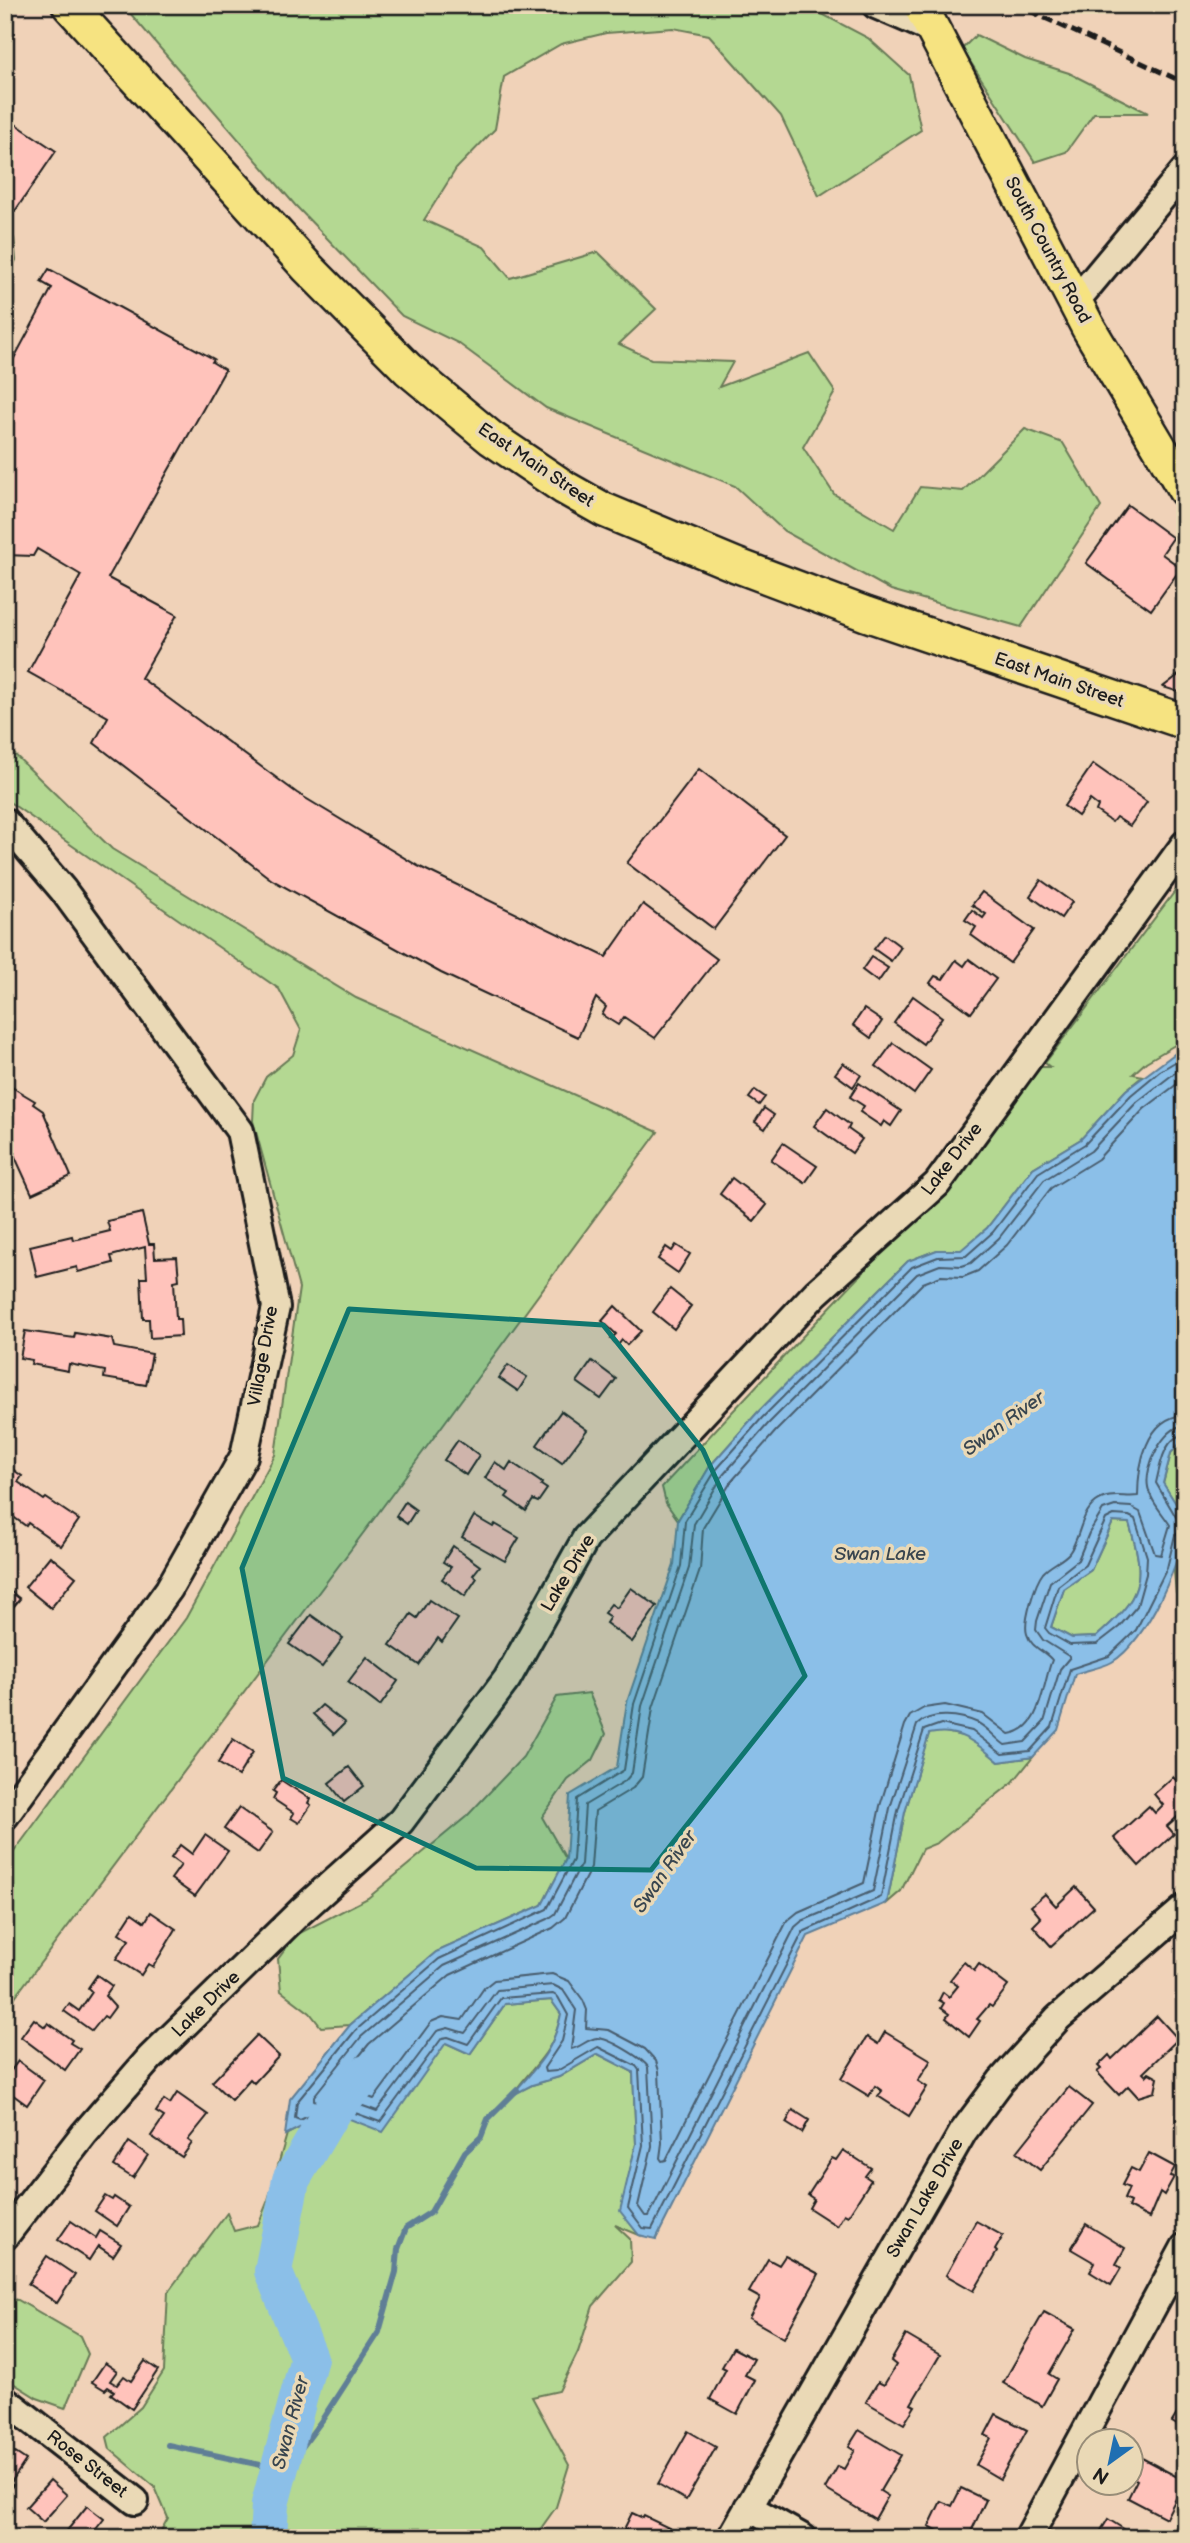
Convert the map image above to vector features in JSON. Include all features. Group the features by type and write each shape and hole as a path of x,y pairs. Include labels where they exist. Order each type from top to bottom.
{"main road":[{"name":"East Main Street","path":"69,5 308,268 408,369 491,438 565,488 604,510 736,565 866,614 1185,723"},
{"name":"South Country Road","path":"927,18 1075,302 1185,490"}],"street":[{"path":"876,5 927,18"},
{"path":"1075,302 1185,170"},
{"name":"Village Drive","path":"5,822 63,890 240,1131 276,1307 244,1456 169,1589 5,1816"},
{"name":"Lake Drive","path":"5,2236 84,2134 150,2058 301,1911 401,1821 507,1679 586,1538 816,1293 937,1184 1185,844"},
{"name":"Swan Lake Drive","path":"731,2538 963,2132 1000,2081 1058,2018 1185,1908"},
{"path":"1028,2538 1185,2246"},
{"name":"Rose Street","path":"5,2400 135,2501"},
{"path":"748,2507 803,2538"}],"highlighted area":[{"path":"349,1309 603,1325 703,1450 805,1676 651,1870 476,1868 283,1778 242,1568"}],"green space":[{"path":"123,5 805,5 868,38 909,75 921,130 819,196 781,116 709,35 673,28 606,33 561,44 504,77 495,129 456,169 424,220 484,247 510,278 598,252 656,309 619,344 651,359 733,362 719,387 809,353 835,392 803,447 834,494 894,529 920,487 963,491 1025,429 1063,443 1101,507 1021,627 891,590 784,531 735,486 546,408 458,343 402,316 295,205"},
{"path":"976,35 1025,59 1069,73 1148,113 1094,113 1066,152 1035,162 962,49"},
{"path":"5,233 14,238 16,260 5,282"},
{"path":"5,745 112,849 356,998 658,1132 373,1520 5,2010 5,1864 186,1618 275,1455 299,1288 253,1121 254,1100 266,1077 293,1055 301,1030 279,989 5,799"},
{"path":"1185,878 1185,1039 1146,1062 1133,1074 1143,1076 1126,1090 1081,1139 1033,1168 987,1228 961,1251 937,1250 908,1261 757,1413 710,1466 678,1520 666,1503 662,1487 886,1248 932,1206 1037,1067 1050,1067 1045,1063"},
{"path":"1185,1438 1185,1518 1163,1484 1171,1453"},
{"path":"1113,1522 1129,1523 1138,1560 1136,1587 1123,1610 1096,1637 1072,1638 1051,1627 1064,1589 1091,1570"},
{"path":"1185,1524 1185,1603 1176,1593 1174,1571"},
{"path":"589,1693 606,1734 593,1760 568,1780 542,1817 566,1859 542,1905 436,1952 350,2025 321,2027 310,2013 281,1991 278,1959 296,1935 368,1898 467,1816 523,1757 557,1697"},
{"path":"941,1731 971,1738 999,1762 1033,1757 1013,1782 937,1843 922,1849 901,1891 887,1903 905,1812 929,1733"},
{"path":"551,2000 561,2014 553,2040 513,2094 559,2077 598,2054 633,2072 636,2144 621,2211 639,2235 615,2225 630,2239 631,2262 593,2306 578,2352 559,2391 532,2397 569,2465 556,2507 534,2538 520,2538 495,2530 490,2538 157,2538 168,2518 155,2487 110,2449 107,2437 141,2407 164,2371 168,2292 227,2213 234,2231 258,2225 287,2134 332,2111 446,2043 470,2054 505,2004"},
{"path":"5,2299 18,2300 80,2336 88,2354 65,2408 37,2398 5,2378"}],"water":[{"name":"Swan Lake","path":"1181,1049 1185,1049 1185,1438 1171,1453 1163,1483 1185,1518 1171,1576 1150,1618 1125,1652 1108,1664 1075,1674 1058,1730 1033,1757 999,1762 976,1743 959,1735 940,1732 929,1734 905,1812 887,1903 808,1936 656,2239 639,2235 620,2211 636,2144 633,2072 598,2054 559,2077 532,2085 511,2096 536,2068 558,2028 561,2014 551,2000 505,2004 470,2054 446,2043 383,2132 332,2112 285,2135 290,2099 350,2025 436,1952 542,1905 566,1859 570,1795 617,1767 627,1702 674,1565 678,1520 710,1466 757,1413 908,1261 937,1250 961,1250 987,1228 1033,1168 1081,1139 1126,1090","holes":["1113,1522 1129,1523 1139,1574 1131,1599 1123,1610 1096,1637 1072,1638 1051,1627 1064,1589 1091,1570"]}],"building":[{"path":"5,117 56,151 15,211 5,204"},
{"path":"49,269 214,359 212,362 225,370 108,578 177,615 141,678 297,793 418,866 606,957 643,904 717,959 655,1038 624,1017 618,1025 602,1015 606,1007 596,998 578,1037 441,973 272,880 94,743 108,717 28,672 81,575 37,549 33,556 5,555 5,375 52,288 41,282"},
{"path":"1128,505 1173,538 1162,554 1181,568 1151,610 1086,563"},
{"path":"1185,670 1185,694 1163,687"},
{"path":"1093,764 1147,802 1130,826 1116,817 1112,822 1096,811 1098,806 1090,800 1078,816 1064,806"},
{"path":"699,769 785,835 714,929 627,863"},
{"path":"1041,880 1072,902 1061,918 1030,896"},
{"path":"982,892 1034,930 1010,963 971,935 976,927 965,920 972,910 983,918 986,914 972,905"},
{"path":"885,935 901,947 891,961 874,949"},
{"path":"871,957 888,968 878,982 862,970"},
{"path":"969,959 996,979 971,1013 930,983 935,976 943,979 956,960 964,966"},
{"path":"913,996 942,1017 923,1044 894,1023"},
{"path":"864,1009 882,1021 871,1038 853,1025"},
{"path":"893,1043 931,1070 914,1094 876,1066"},
{"path":"843,1063 861,1075 853,1087 835,1074"},
{"path":"5,1083 35,1101 33,1104 43,1111 71,1176 32,1194 5,1135"},
{"path":"859,1083 901,1111 891,1126 884,1121 881,1126 860,1112 864,1106 850,1097"},
{"path":"755,1090 765,1097 759,1105 749,1098"},
{"path":"764,1108 774,1115 765,1129 755,1122"},
{"path":"827,1108 850,1125 848,1129 862,1139 852,1153 814,1126"},
{"path":"783,1143 817,1166 805,1183 771,1160"},
{"path":"732,1178 767,1205 754,1221 720,1194"},
{"path":"142,1213 149,1244 154,1244 155,1258 177,1257 179,1280 174,1281 176,1319 180,1319 181,1336 150,1338 149,1319 143,1319 141,1278 147,1278 145,1247 111,1256 113,1263 78,1272 77,1267 37,1277 30,1246 110,1231 107,1221"},
{"path":"676,1245 690,1254 678,1273 658,1259 666,1247 672,1251"},
{"path":"670,1289 691,1306 674,1329 653,1312"},
{"path":"615,1306 641,1331 627,1345 622,1340 618,1345 611,1339 616,1334 602,1321"},
{"path":"25,1331 74,1338 75,1333 112,1339 114,1347 152,1354 146,1385 104,1378 105,1371 69,1364 68,1371 31,1364 32,1360 20,1358"},
{"path":"592,1361 616,1379 601,1399 577,1382"},
{"path":"508,1365 527,1377 518,1391 499,1378"},
{"path":"561,1411 587,1430 562,1463 537,1445"},
{"path":"458,1440 479,1455 466,1475 444,1460"},
{"path":"495,1462 506,1470 511,1462 542,1483 547,1489 538,1502 533,1500 526,1511 506,1497 509,1493 485,1478"},
{"path":"5,1464 22,1476 18,1482 79,1520 61,1546 5,1511"},
{"path":"405,1502 416,1510 407,1524 396,1516"},
{"path":"474,1516 519,1538 505,1561 462,1537"},
{"path":"453,1546 480,1566 473,1575 477,1578 465,1596 442,1579 451,1567 443,1562"},
{"path":"50,1556 76,1577 51,1608 25,1587"},
{"path":"5,1587 20,1599 5,1617"},
{"path":"631,1588 657,1606 632,1642 606,1623 610,1617 604,1613 611,1604 617,1608"},
{"path":"429,1600 458,1619 442,1642 438,1638 419,1665 390,1645 411,1614 417,1618"},
{"path":"311,1615 343,1638 322,1667 289,1644"},
{"path":"367,1657 398,1681 380,1706 348,1682"},
{"path":"322,1705 345,1723 334,1734 313,1714"},
{"path":"233,1739 253,1752 238,1776 218,1763"},
{"path":"349,1767 364,1786 344,1802 329,1783"},
{"path":"1173,1777 1185,1790 1185,1810 1167,1826 1174,1834 1139,1866 1114,1838 1149,1806 1155,1813 1163,1805 1154,1794"},
{"path":"281,1780 310,1799 308,1803 311,1805 299,1823 291,1818 294,1813 273,1799 276,1793 273,1791"},
{"path":"239,1808 273,1832 258,1853 224,1829"},
{"path":"205,1835 228,1851 195,1896 171,1879 181,1865 171,1858 180,1845 192,1854"},
{"path":"1076,1887 1094,1907 1051,1946 1033,1926 1041,1918 1031,1906 1045,1894 1056,1906"},
{"path":"151,1912 176,1929 153,1967 148,1964 141,1975 116,1959 129,1940 119,1933 132,1913 145,1922"},
{"path":"964,1962 974,1971 979,1964 1008,1986 992,2007 989,2005 977,2019 980,2021 969,2037 946,2018 949,2014 941,2008 944,2003 939,2000 943,1992 949,1997 958,1986 950,1980"},
{"path":"97,1975 112,1986 105,1996 115,2007 92,2031 64,2011 69,2004 79,2011 92,1992 88,1988"},
{"path":"1157,2016 1178,2039 1143,2073 1158,2078 1155,2092 1138,2097 1128,2086 1119,2095 1097,2072 1101,2069 1098,2066 1109,2055 1112,2059"},
{"path":"34,2019 45,2027 48,2023 80,2049 65,2070 21,2037"},
{"path":"885,2032 931,2060 918,2081 927,2087 909,2116 878,2096 882,2091 875,2086 869,2096 841,2079 867,2037 878,2044"},
{"path":"257,2035 279,2056 254,2083 250,2079 231,2100 212,2082"},
{"path":"18,2061 44,2080 27,2105 5,2089 5,2079"},
{"path":"1069,2087 1092,2105 1040,2170 1017,2152"},
{"path":"177,2093 208,2115 188,2140 192,2143 182,2157 151,2136 164,2117 156,2112 164,2100 170,2104"},
{"path":"793,2110 809,2120 802,2133 786,2123"},
{"path":"129,2142 148,2155 133,2178 114,2166"},
{"path":"843,2150 871,2168 865,2176 871,2180 848,2216 844,2214 837,2226 809,2208 814,2199 808,2195 832,2158 836,2160"},
{"path":"1149,2153 1175,2167 1170,2176 1174,2177 1164,2195 1160,2192 1149,2218 1128,2207 1130,2202 1124,2199 1129,2188 1122,2185 1131,2168 1139,2172"},
{"path":"105,2196 112,2200 114,2197 129,2207 117,2226 95,2211"},
{"path":"71,2221 96,2238 100,2231 121,2244 113,2256 98,2246 89,2260 58,2240"},
{"path":"976,2221 1003,2236 995,2250 997,2252 974,2291 946,2275"},
{"path":"1086,2224 1125,2248 1116,2264 1121,2268 1111,2285 1090,2272 1095,2263 1071,2249"},
{"path":"47,2256 75,2275 57,2303 28,2284"},
{"path":"785,2256 819,2274 784,2338 749,2318 760,2298 749,2292 768,2259 779,2265"},
{"path":"1044,2312 1075,2329 1049,2374 1057,2379 1042,2406 1003,2383"},
{"path":"906,2335 940,2355 911,2404 915,2406 904,2424 866,2402 878,2382 884,2385 896,2365 891,2361"},
{"path":"733,2348 754,2359 745,2375 755,2380 737,2414 710,2399 726,2369 722,2367"},
{"path":"145,2361 158,2370 132,2409 111,2394 114,2391 108,2387 105,2390 92,2382 105,2363 117,2371 110,2381 117,2385 124,2376 131,2381"},
{"path":"1185,2401 1185,2430 1172,2422"},
{"path":"996,2414 1027,2430 1000,2479 976,2465 991,2438 985,2435"},
{"path":"859,2430 901,2455 880,2491 888,2496 875,2519 825,2489 838,2466 844,2469 855,2450 849,2446"},
{"path":"688,2431 716,2447 686,2500 658,2484"},
{"path":"5,2446 26,2460 5,2496"},
{"path":"1144,2459 1185,2481 1166,2518 1128,2498 1144,2498"},
{"path":"50,2480 67,2495 43,2522 26,2507"},
{"path":"961,2488 986,2500 968,2538 951,2538 929,2526 941,2501 952,2506"},
{"path":"87,2506 104,2519 89,2538 61,2538"},
{"path":"632,2513 671,2529 667,2538 632,2538 634,2534 624,2529"},
{"path":"1108,2519 1127,2531 1123,2538 1097,2537"}],"waterway":[{"name":"Swan River","path":"268,2538 270,2504 309,2358 273,2271 291,2180 332,2111 366,2074"},
{"path":"168,2445 279,2469 294,2458 379,2332 396,2272 398,2249 406,2228 431,2212 465,2152 481,2137 488,2119 517,2090"}],"railway":[{"path":"1017,5 1185,83"}]}
